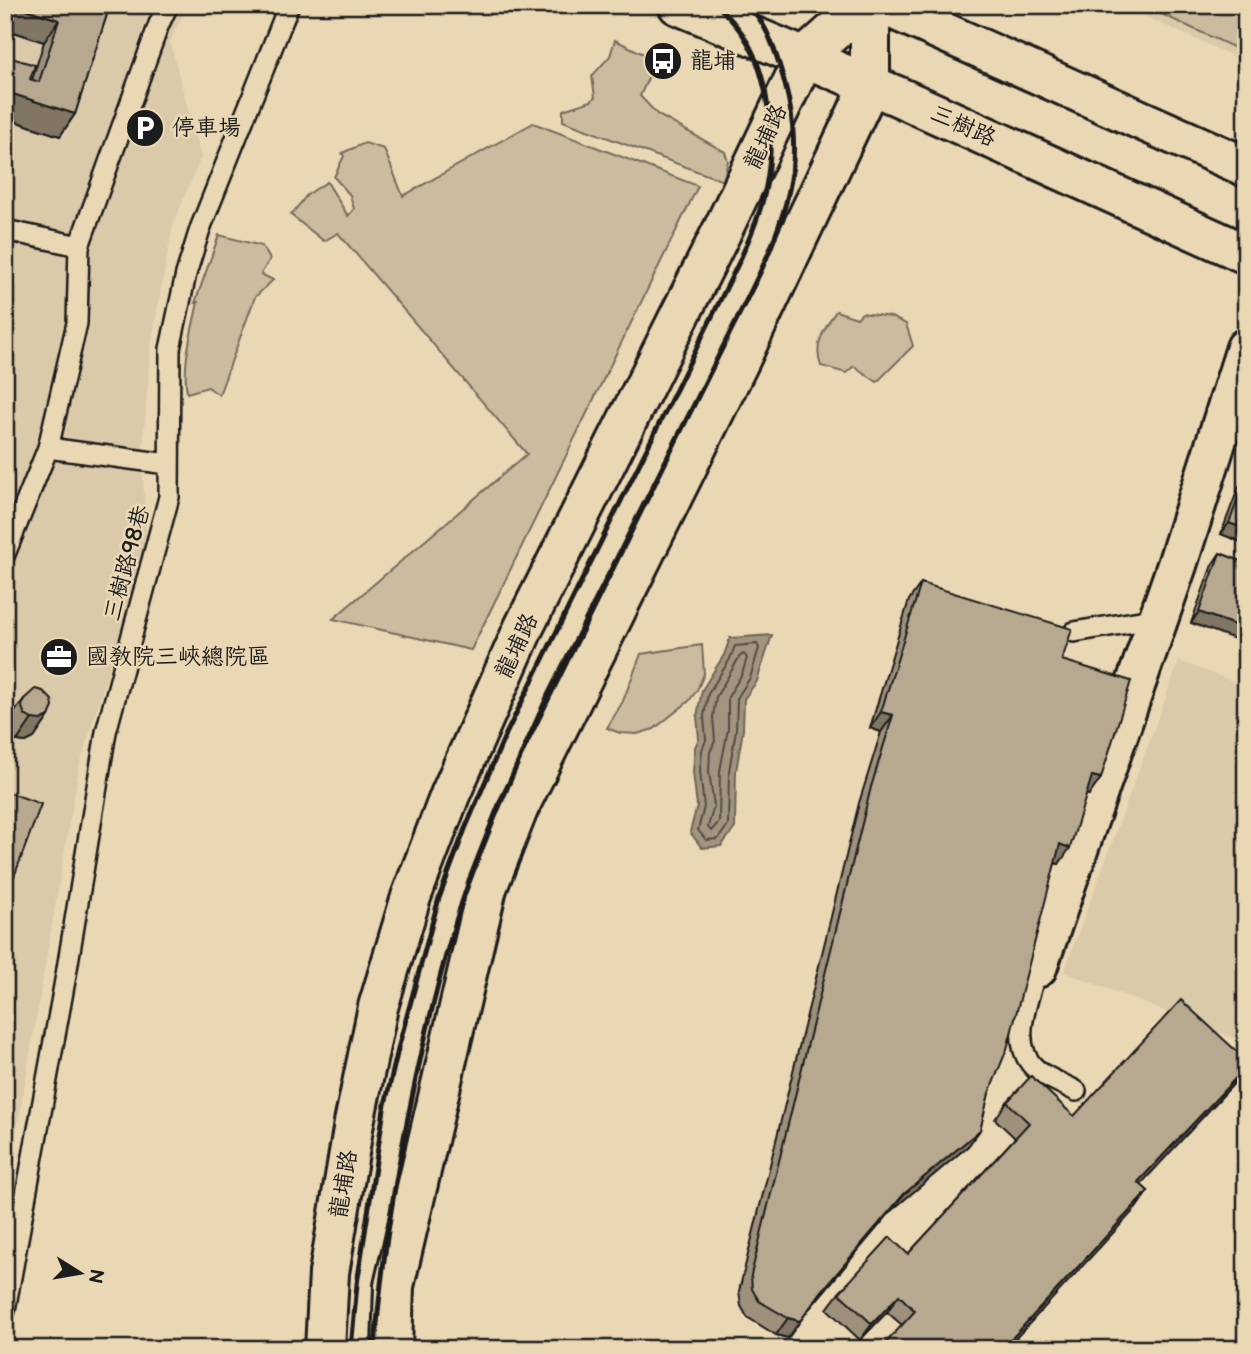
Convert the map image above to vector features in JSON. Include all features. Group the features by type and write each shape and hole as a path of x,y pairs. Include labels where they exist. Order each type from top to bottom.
{"street":[{"name":"三樹路","path":"678,5 870,85 1246,254"},
{"name":"龍埔路","path":"325,1349 329,1273 354,1123 378,1007 411,897 450,794 524,627 723,229 804,58 863,5"},
{"path":"392,1349 394,1286 487,888 519,807 740,360 870,85 870,5"},
{"path":"883,5 1246,167"},
{"path":"1037,968 1158,618 1246,348"}],"lane":[{"path":"5,554 48,448 76,323 79,246 168,5"},
{"name":"三樹路98巷","path":"5,1310 52,1057 106,732 169,497 170,349 186,274 200,229 289,5"},
{"path":"5,230 79,246"},
{"path":"48,448 142,458 169,464"},
{"path":"1074,632 1158,618"},
{"path":"1037,968 1021,1031 1024,1053 1037,1070 1076,1091"}],"shaded area":[{"name":"國教院三峽總院區","path":"5,5 188,5 170,41 201,157 173,225 151,345 142,459 147,545 79,768 5,1200"},
{"path":"1120,5 1246,5 1246,62"},
{"path":"1142,5 1227,5 1246,13 1246,53"},
{"path":"615,40 656,60 640,96 658,115 725,152 728,161 723,181 563,121 563,110 591,101 595,97 592,76 610,56"},
{"path":"533,123 698,186 471,650 333,619 527,454 338,233 324,241 291,215 307,195 327,182 348,216 354,209 350,195 334,177 344,156 342,153 365,143 384,149 403,196"},
{"path":"219,235 262,246 270,259 261,274 273,280 255,297 219,395 208,387 187,393 187,358 198,302 195,303"},
{"path":"836,311 857,318 862,313 891,317 906,324 913,346 877,382 854,366 846,373 821,366 819,344"},
{"path":"702,645 704,674 689,701 654,729 637,734 620,733 607,728 623,701 641,654"},
{"path":"1179,661 1246,686 1246,1043 1064,972"}],"water":[{"path":"772,635 757,681 744,699 743,730 736,771 735,828 721,846 702,848 690,832 697,806 693,772 695,747 699,739 697,716 702,690 724,655 730,638"}],"building":[{"path":"14,5 110,5 75,114 13,94 5,117 5,56 35,65 30,79 39,82 59,20"},
{"path":"1246,478 1246,529 1229,523"},
{"path":"1220,553 1246,563 1246,629 1199,612"},
{"path":"921,583 1072,629 1062,660 1131,681 1101,778 1092,776 1070,848 1060,844 1007,1049 989,1093 980,1130 904,1194 821,1292 800,1321 788,1318 759,1301 752,1289 751,1275 871,787 893,715 881,712"},
{"path":"35,689 43,691 52,700 53,707 49,716 41,720 25,715 22,707 24,699"},
{"path":"5,791 41,804 5,901"},
{"path":"1181,1000 1246,1060 1246,1067 1138,1182 1148,1191 1002,1349 880,1349 915,1311 899,1295 872,1324 839,1293 890,1237 908,1254 1029,1123 1007,1102 1031,1076 1074,1116"}],"railway":[{"path":"351,1349 357,1284 384,1109 439,898 504,738 739,262 761,206 770,150 765,91 745,38 717,5"},
{"path":"375,1349 385,1252 406,1125 436,992 465,893 484,842 549,693 761,271 788,195 794,146 788,95 764,26 748,5"}],"place":[{"name":"龍埔","path":"663,61"},
{"name":"停車場","path":"145,128"},
{"name":"國教院三峽總院區","path":"59,657"}]}
